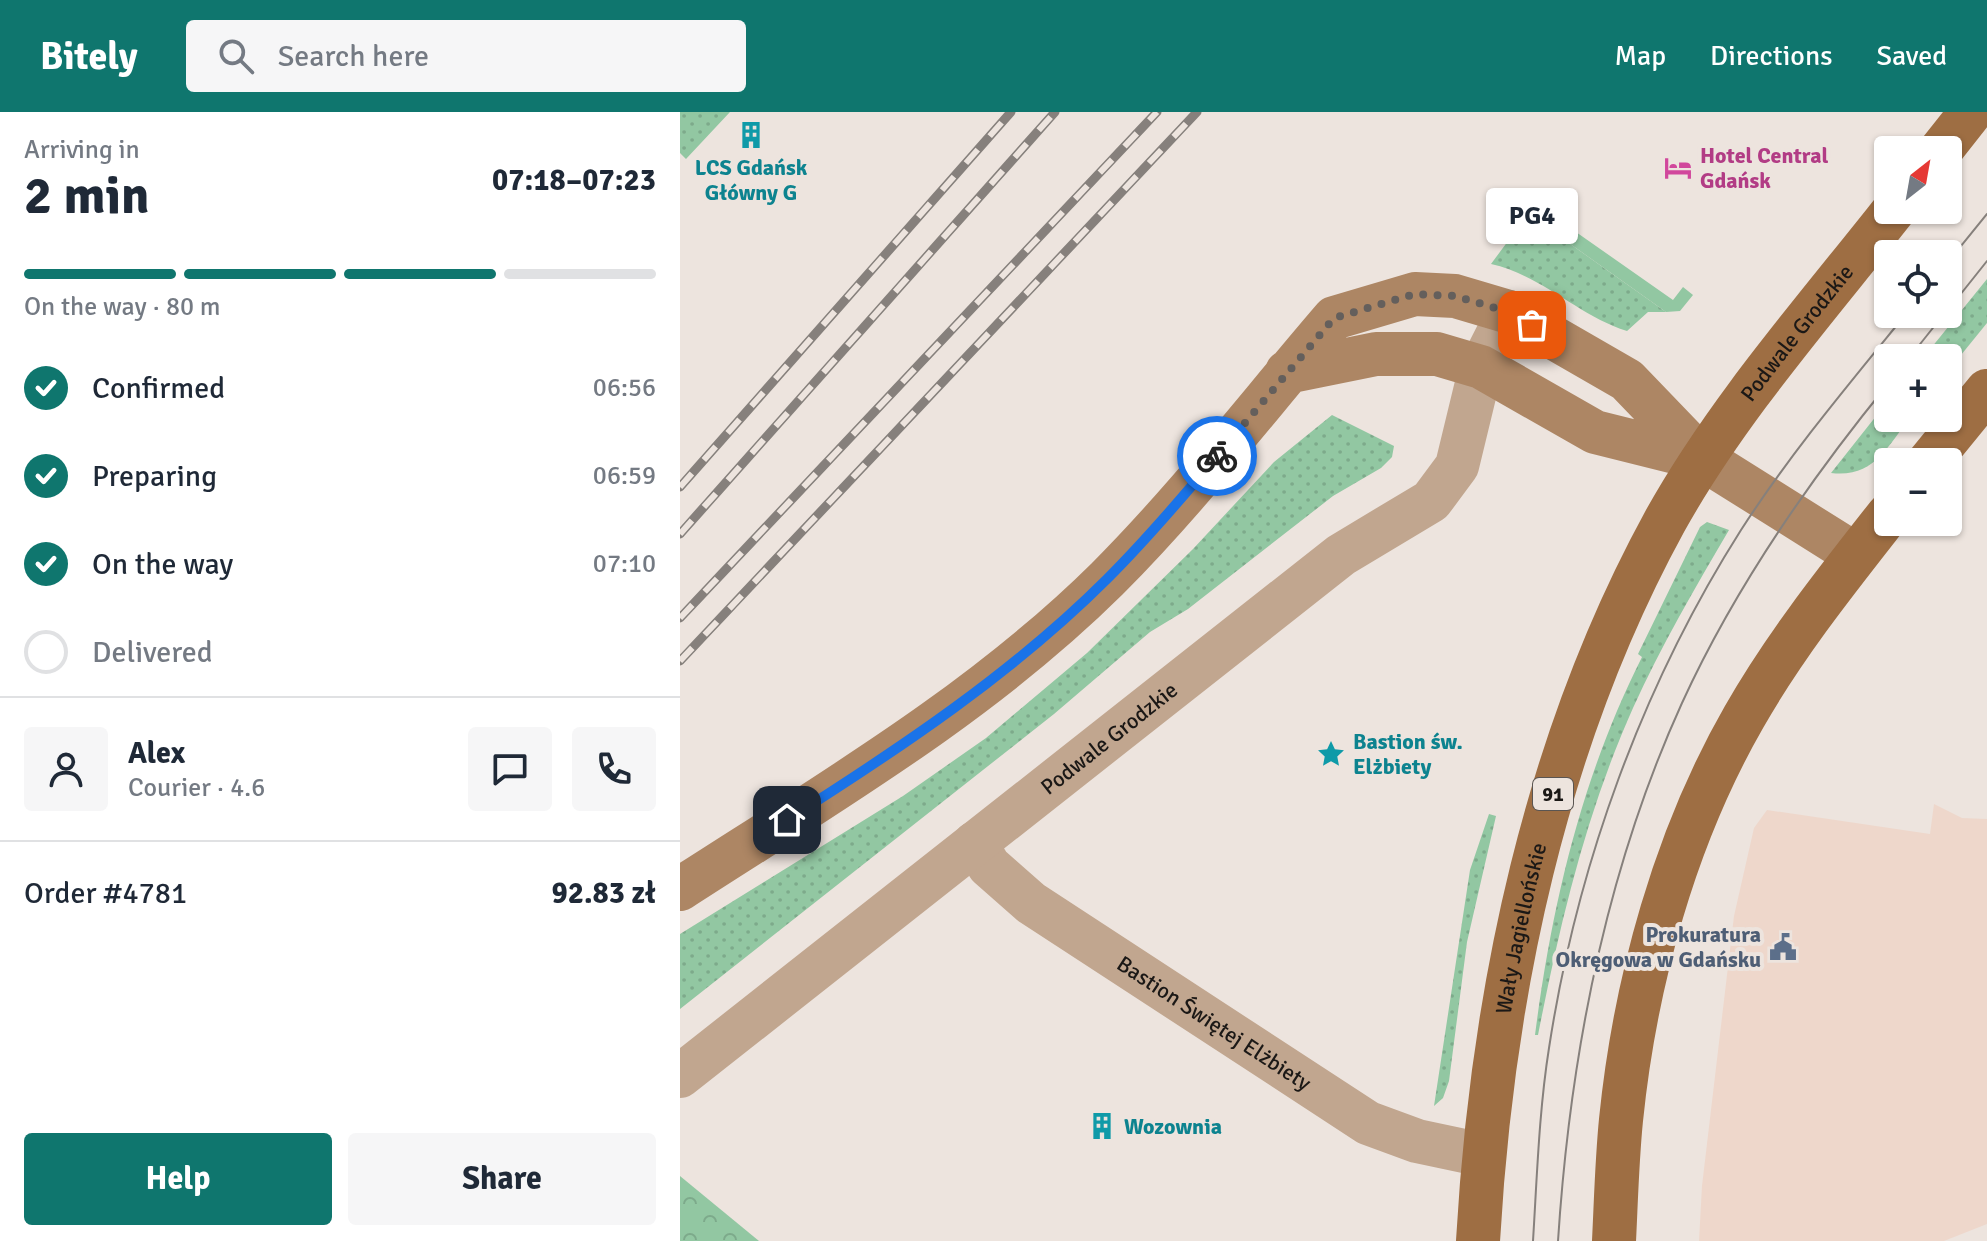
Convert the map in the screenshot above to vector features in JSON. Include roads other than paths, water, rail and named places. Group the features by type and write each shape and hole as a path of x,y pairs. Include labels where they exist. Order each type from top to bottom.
{"main road":[{"path":"1952,136 1971,112"},
{"name":"Podwale Grodzkie","path":"1703,459 1883,224"},
{"path":"1940,448 1987,391"},
{"name":"Wały Jagiellońskie","path":"1478,1241 1483,1155 1524,899 1548,810 1572,735 1630,591 1666,520 1703,459"},
{"path":"1614,1241 1621,1119 1655,937 1676,869 1710,783 1743,718 1782,653 1874,532"}],"street":[{"path":"680,889 867,769 1005,668 1106,580 1184,495 1334,318 1369,305 1415,294 1455,296 1509,312 1627,380 1703,459 1856,555"},
{"name":"Podwale Grodzkie","path":"680,1076 1341,555 1431,501 1457,466 1481,367 1509,312"},
{"path":"1287,372 1376,354 1437,354 1481,367 1595,432 1703,459"},
{"name":"Bastion Świętej Elżbiety","path":"975,843 989,866 1031,903 1368,1123 1417,1141 1483,1155"}],"tram line":[{"path":"1962,245 1987,214"},
{"path":"1962,292 1987,261"},
{"path":"1533,1241 1543,1096 1561,980 1577,912 1618,779 1673,651 1741,530 1800,447 1895,328"},
{"path":"1920,344 1933,328"},
{"path":"1558,1241 1582,1034 1612,899 1655,767 1703,660 1749,577 1802,497 1874,402"}],"railway":[{"path":"680,487 1011,112"},
{"path":"680,534 1055,112"},
{"path":"680,618 1157,112"},
{"path":"680,661 1197,112"}],"place":[{"name":"LCS Gdańsk Główny G","path":"751,135"},
{"name":"Hotel Central Gdańsk","path":"1678,168"},
{"name":"PG4","path":"1532,325"},
{"name":"Bastion św. Elżbiety","path":"1331,754"},
{"name":"Prokuratura Okręgowa w Gdańsku","path":"1783,947"},
{"name":"Wozownia","path":"1102,1126"}]}
